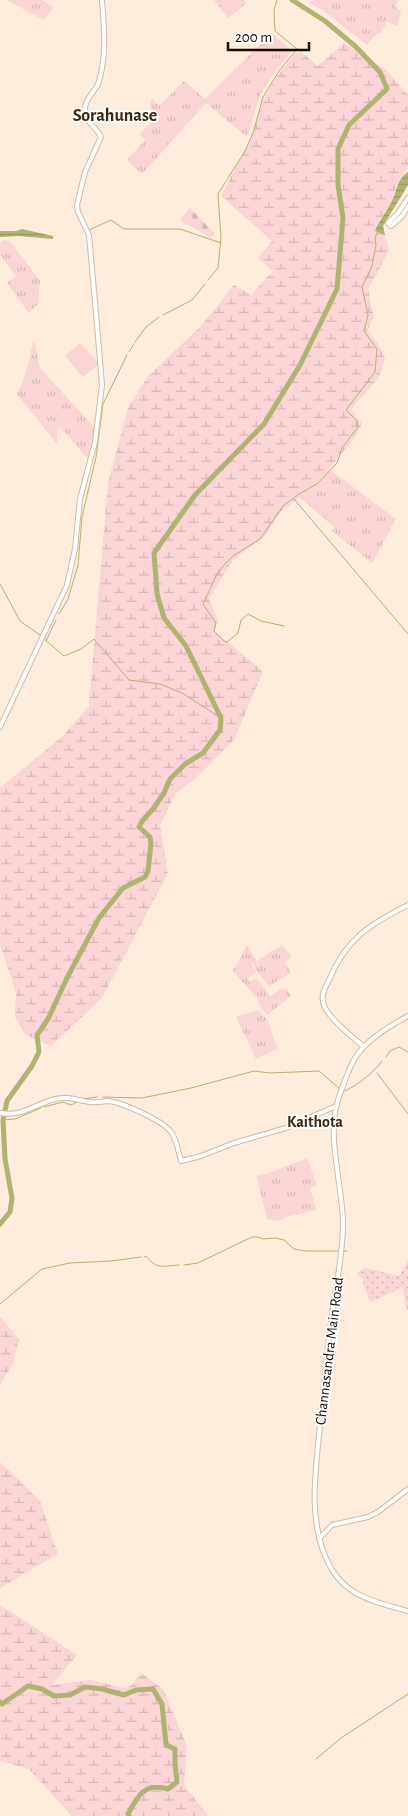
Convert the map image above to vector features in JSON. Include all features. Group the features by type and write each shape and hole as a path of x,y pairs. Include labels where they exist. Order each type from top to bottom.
{"street":[{"path":"0,727 67,585 75,549 80,498 95,442 102,385 89,235 78,212 77,205 85,172 101,137 86,116 85,108 88,97 96,87 101,75 104,36 102,0"},
{"path":"390,224 402,216 407,202"},
{"path":"408,905 375,922 347,947 333,969 323,995 323,1003 331,1016 364,1047 408,1016"},
{"name":"Channasandra Main Road","path":"364,1047 356,1056 336,1106 334,1124 343,1236 328,1343 314,1487 316,1522 332,1571 345,1586 358,1595 408,1611"},
{"path":"0,1113 9,1115 26,1111 54,1099 64,1097 92,1102 110,1101 131,1109 168,1128 176,1141 180,1160 200,1156 234,1143 286,1128 336,1106"},
{"path":"320,1539 332,1525 368,1517 378,1512 408,1489"}],"green space":[{"path":"6,0 42,0 53,7 44,20"},
{"path":"214,0 244,0 246,4 228,18"},
{"path":"315,0 398,0 395,6 401,12 397,26 387,22 380,34 377,33 367,45 321,9 308,3"},
{"path":"272,33 292,51 260,95 247,137 206,103 142,174 127,160 145,140 140,134 154,118 150,106 152,98 159,106 184,81 205,99"},
{"path":"344,43 385,69 408,95 408,166 396,186 392,203 379,221 375,231 385,235 389,251 368,290 374,318 367,330 378,343 385,359 378,379 351,409 362,424 355,437 317,484 281,511 265,536 232,561 209,599 218,621 214,631 263,671 234,740 196,778 176,793 160,825 168,873 102,998 51,1046 26,1035 15,1017 16,992 0,945 0,788 63,736 89,706 108,483 128,408 148,376 201,326 234,285 251,295 273,271 258,258 272,241 221,196 251,138 264,98 295,53 302,53 318,66"},
{"path":"190,208 214,233 211,238 180,220"},
{"path":"3,240 10,241 40,281 38,304 29,313 7,283 16,276 0,255 0,243"},
{"path":"33,342 35,343 40,368 95,428 90,461 60,427 57,429 57,444 17,394 29,362"},
{"path":"80,343 99,364 83,377 65,356"},
{"path":"329,469 396,519 372,563 332,531 334,527 299,497 317,484"},
{"path":"247,945 257,961 251,964 256,972 248,978 250,982 256,978 271,996 282,988 284,990 286,988 291,996 267,1015 261,1008 257,998 233,971"},
{"path":"282,945 292,957 284,962 291,973 269,986 253,964"},
{"path":"258,1010 268,1020 278,1048 256,1059 236,1017"},
{"path":"307,1158 317,1185 310,1188 316,1210 286,1217 278,1221 267,1219 256,1174 258,1176"},
{"path":"408,1260 408,1311 405,1304 403,1287 370,1302 363,1279 356,1273 365,1268 399,1276"},
{"path":"0,1317 19,1339 13,1364 0,1385"},
{"path":"0,1462 40,1501 58,1554 0,1588"},
{"path":"0,1605 77,1655 52,1685 91,1680 125,1688 131,1686 141,1673 163,1689 187,1746 184,1785 208,1816 72,1816 29,1769 0,1761"}],"shaded area":[{"path":"408,172 408,185 383,226 385,235 375,231 393,199 401,178"},
{"path":"22,229 53,236 53,239 18,236 0,237 0,231"}],"waterway":[{"path":"208,280 218,268 221,237 218,194 245,151 253,133 263,97 279,71 297,49 275,31 274,10 277,0"},
{"path":"0,1224 10,1212 12,1198 5,1159 3,1120 7,1101 32,1066 39,1052 37,1035 48,1019 68,976 99,918 123,888 145,877 148,871 151,843 150,837 139,827 143,820 164,793 170,779 185,764 203,753 220,730 221,718 186,646 164,618 157,594 154,553 195,495 264,424 300,365 337,289 343,218 338,185 338,149 349,125 387,89 380,72 355,46 325,21 292,0"},
{"path":"89,230 111,220 124,229 180,229 221,243"},
{"path":"284,626 261,621 248,614 241,620 238,633 227,642 214,631 216,623 203,604 217,574 224,565 233,556 260,539 283,506 317,484 337,463 342,448 358,427 357,421 346,410 375,372 377,349 364,331 368,315 362,287 372,266 376,245 375,238 378,231"},
{"path":"163,315 192,300 205,284"},
{"path":"135,342 146,327 159,317"},
{"path":"129,352 134,344"},
{"path":"59,614 68,599 78,565 82,517 96,457 103,404 127,355"},
{"path":"294,499 408,634"},
{"path":"0,584 20,621 40,635"},
{"path":"46,641 56,620"},
{"path":"44,639 64,656 81,649 94,639 129,680 160,684 182,693 221,718"},
{"path":"386,1057 390,1051 399,1047 408,1052"},
{"path":"345,1091 365,1078 382,1061"},
{"path":"103,1097 142,1098 191,1088 254,1071 270,1073 319,1071 340,1089"},
{"path":"377,1073 408,1114"},
{"path":"83,1099 97,1097"},
{"path":"44,1107 63,1102 71,1105 79,1101"},
{"path":"3,1120 15,1119 41,1108"},
{"path":"184,1265 198,1263 252,1237 284,1240 294,1249 305,1251 339,1251"},
{"path":"144,1257 146,1256 161,1266 179,1265"},
{"path":"0,1304 42,1269 70,1263 141,1257"},
{"path":"0,1702 2,1704 28,1686 42,1689 54,1696 70,1695 85,1687 124,1695 136,1690 153,1689 162,1704 166,1745 175,1749 177,1782 168,1789 153,1787 143,1792 132,1807 128,1814 129,1816"},
{"path":"316,1759 341,1738 408,1694"}],"district":[{"name":"Sorahunase","path":"115,115"},
{"name":"Kaithota","path":"315,1121"}]}
